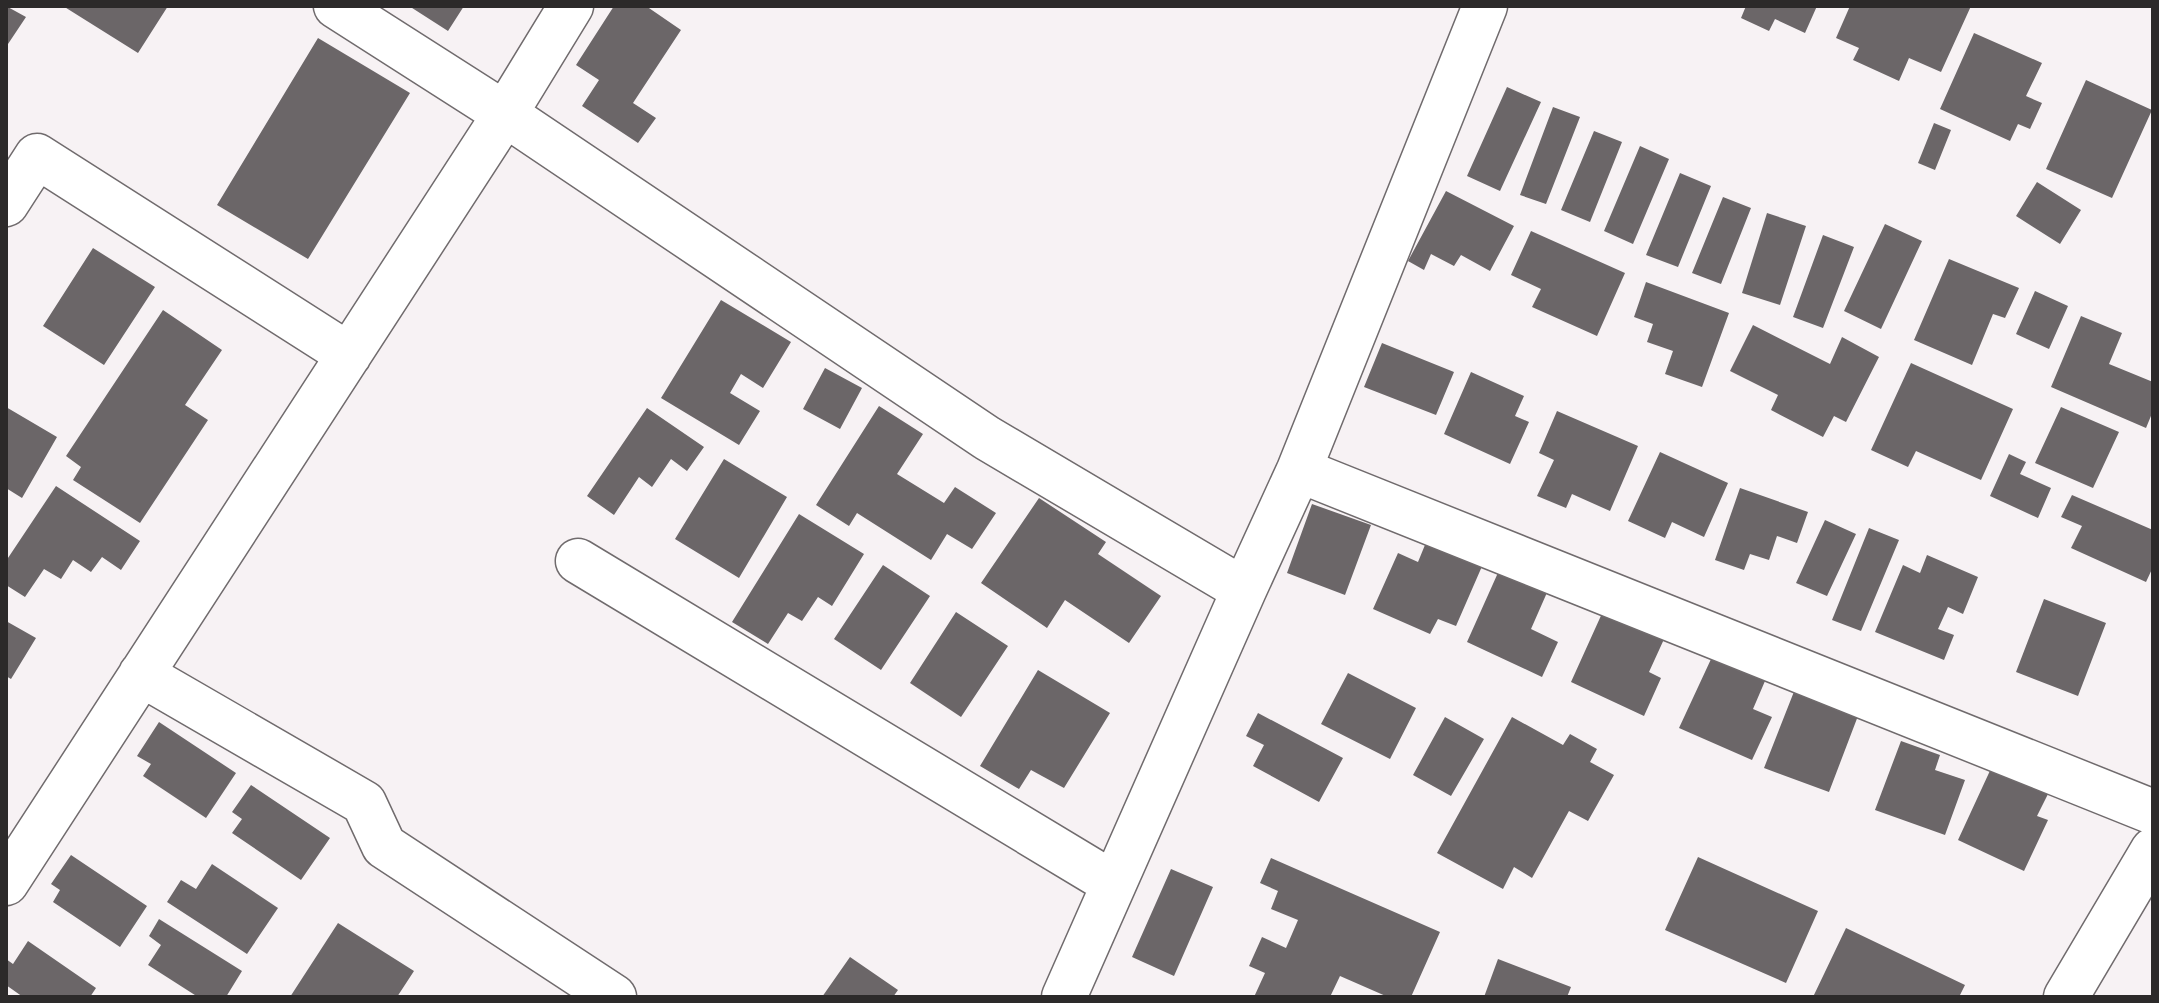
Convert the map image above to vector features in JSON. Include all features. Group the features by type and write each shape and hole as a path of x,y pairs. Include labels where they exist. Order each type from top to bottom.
{"street":[{"path":"336,6 505,114 987,438 1244,590"},
{"path":"6,883 505,114 571,6"},
{"path":"1064,997 1299,470 1485,6"},
{"path":"6,204 37,156 349,355"},
{"path":"1299,470 2153,812"},
{"path":"578,561 1114,884"},
{"path":"141,674 364,803 384,846 614,997"},
{"path":"2066,997 2153,850"}],"building":[{"path":"6,6 26,17 6,47"},
{"path":"63,6 168,6 138,53"},
{"path":"409,6 464,6 448,31"},
{"path":"614,6 646,6 681,30 633,103 656,118 638,143 582,106 599,80 576,65"},
{"path":"1746,6 1817,6 1805,33 1775,19 1769,31 1741,18"},
{"path":"1850,6 1971,6 1941,72 1909,58 1899,81 1853,60 1859,48 1836,38"},
{"path":"1974,33 2042,63 2026,96 2042,103 2030,129 2018,124 2010,141 1940,109"},
{"path":"318,38 410,93 308,259 217,205"},
{"path":"2086,80 2152,110 2112,198 2046,169"},
{"path":"1507,87 1541,102 1500,191 1467,176"},
{"path":"1553,107 1580,117 1546,204 1520,195"},
{"path":"1934,123 1951,130 1935,170 1918,163"},
{"path":"1594,131 1622,142 1590,222 1561,210"},
{"path":"1640,146 1669,159 1633,244 1604,231"},
{"path":"1680,173 1711,186 1678,267 1646,255"},
{"path":"2037,182 2081,210 2060,244 2016,216"},
{"path":"1446,191 1514,226 1490,271 1461,255 1454,266 1431,254 1424,270 1408,261"},
{"path":"1723,197 1751,208 1721,284 1692,273"},
{"path":"1767,213 1806,226 1780,305 1742,293"},
{"path":"1885,224 1922,241 1881,329 1844,311"},
{"path":"1531,231 1625,273 1597,336 1532,307 1541,289 1511,275"},
{"path":"1823,235 1854,247 1823,328 1793,317"},
{"path":"93,248 155,287 104,365 43,326"},
{"path":"1949,259 2019,288 2005,318 1993,314 1972,365 1914,340"},
{"path":"1646,282 1729,313 1702,387 1665,374 1673,351 1647,342 1653,324 1634,317"},
{"path":"2035,291 2068,306 2049,349 2016,334"},
{"path":"721,300 791,342 763,388 741,374 730,393 760,411 739,445 661,398"},
{"path":"163,310 222,350 185,405 208,420 140,523 73,480 81,467 66,456"},
{"path":"2081,316 2122,333 2109,364 2153,382 2153,411 2146,428 2051,387"},
{"path":"1753,325 1830,364 1842,337 1879,357 1846,422 1834,416 1823,437 1771,410 1778,395 1730,371"},
{"path":"1382,343 1454,372 1436,415 1364,387"},
{"path":"1911,363 2013,409 1981,480 1916,451 1908,467 1871,450"},
{"path":"825,368 862,388 840,429 803,409"},
{"path":"1471,372 1524,396 1515,416 1529,422 1510,464 1444,434"},
{"path":"879,406 923,434 897,474 944,503 955,487 996,513 972,549 947,534 931,560 857,513 849,526 816,505"},
{"path":"6,407 57,437 22,498 6,488"},
{"path":"2061,407 2119,432 2093,488 2035,463"},
{"path":"647,408 704,447 687,471 671,459 652,487 639,477 614,515 587,496"},
{"path":"1557,411 1638,446 1610,511 1572,494 1566,508 1537,496 1554,460 1539,453"},
{"path":"1660,452 1728,483 1704,537 1672,522 1665,538 1628,521"},
{"path":"2009,454 2026,462 2020,474 2051,488 2038,518 1990,496"},
{"path":"724,459 787,497 739,578 675,539"},
{"path":"56,486 140,541 121,570 102,557 91,572 73,560 61,579 44,569 25,597 6,585 6,561"},
{"path":"1740,488 1808,512 1797,543 1777,536 1769,560 1750,554 1744,570 1715,560"},
{"path":"2072,495 2153,530 2153,567 2146,582 2071,548 2082,526 2061,517"},
{"path":"1039,498 1106,542 1098,554 1161,596 1129,643 1065,600 1047,628 981,583"},
{"path":"1312,504 1371,525 1345,595 1287,573"},
{"path":"799,514 864,554 832,606 818,597 802,621 788,613 768,644 732,622"},
{"path":"1825,520 1856,534 1827,596 1796,583"},
{"path":"1869,528 1899,540 1861,631 1832,620"},
{"path":"1427,540 1483,564 1456,626 1438,619 1430,634 1373,609 1398,553 1418,562"},
{"path":"1927,555 1978,577 1963,614 1948,607 1938,629 1954,635 1944,660 1875,632 1903,565 1920,573"},
{"path":"883,565 930,596 881,670 834,639"},
{"path":"1501,566 1549,588 1531,629 1558,642 1542,677 1467,642"},
{"path":"2044,599 2106,623 2078,696 2016,672"},
{"path":"1604,609 1665,637 1649,672 1661,678 1644,716 1571,682"},
{"path":"956,612 1008,646 961,717 910,683"},
{"path":"6,621 36,638 11,679 6,676"},
{"path":"1712,657 1765,681 1753,709 1772,717 1752,760 1679,728"},
{"path":"1038,670 1110,713 1064,788 1031,770 1019,789 980,766"},
{"path":"1348,673 1416,708 1390,759 1321,724"},
{"path":"1797,684 1861,708 1829,792 1764,768"},
{"path":"1258,713 1343,758 1319,802 1253,766 1264,745 1246,736"},
{"path":"1445,717 1484,739 1451,796 1413,775"},
{"path":"1512,717 1563,745 1570,734 1597,749 1590,762 1614,775 1588,821 1569,811 1532,878 1514,867 1503,889 1437,853"},
{"path":"159,722 236,773 206,818 143,776 151,764 137,756"},
{"path":"1901,741 1940,755 1935,770 1965,780 1945,835 1875,810"},
{"path":"1994,762 2051,788 2037,816 2048,820 2024,871 1958,840"},
{"path":"251,785 330,838 301,880 232,833 242,819 232,812"},
{"path":"71,855 147,906 120,947 53,902 60,890 51,884"},
{"path":"1698,857 1818,911 1786,983 1665,930"},
{"path":"1271,858 1440,932 1411,997 1388,997 1340,976 1330,997 1254,997 1265,973 1249,966 1262,937 1286,948 1298,920 1271,909 1278,891 1260,883"},
{"path":"212,864 278,908 247,954 167,902 181,880 196,889"},
{"path":"1171,869 1213,887 1174,976 1132,957"},
{"path":"159,919 242,971 226,997 198,997 148,965 161,945 149,936"},
{"path":"338,923 414,971 397,997 290,997"},
{"path":"1846,928 1965,985 1959,997 1813,997"},
{"path":"28,941 96,988 90,997 23,997 6,985 6,959 13,964"},
{"path":"850,957 898,990 893,997 822,997"},
{"path":"1498,959 1571,987 1567,997 1484,997"}]}
